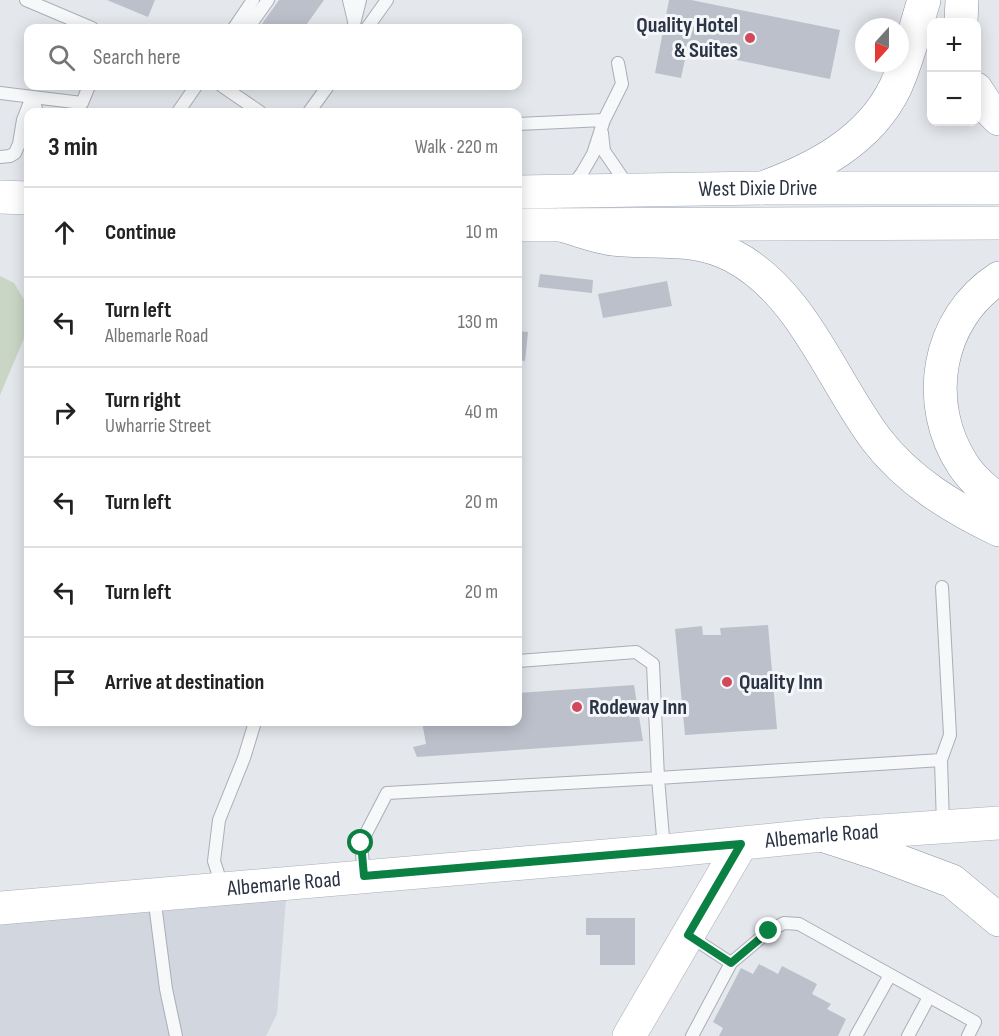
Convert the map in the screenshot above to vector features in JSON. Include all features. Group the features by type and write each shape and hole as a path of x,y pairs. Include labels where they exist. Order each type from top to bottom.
{"main road":[{"path":"762,188 814,167 868,127 883,108 895,87 924,0"},
{"path":"961,18 962,0"},
{"path":"981,97 999,119"},
{"name":"West Dixie Drive","path":"522,192 630,189 999,188"},
{"path":"0,197 24,198"},
{"name":"West Dixie Drive","path":"522,225 999,223"},
{"path":"560,225 612,239 673,240 694,243 713,247 748,264 774,286 785,299 814,340 856,410 896,462 916,481 944,501 999,530"},
{"path":"999,278 976,297 955,327 946,347 939,388 940,406 946,427 963,464 980,484 999,500"},
{"name":"Albemarle Road","path":"0,908 822,835 999,823"},
{"path":"822,835 952,881 999,920"},
{"path":"632,1035 741,844"}],"lane":[{"path":"26,0 83,24"},
{"path":"237,24 253,0"},
{"path":"251,24 268,0"},
{"path":"349,0 354,24"},
{"path":"354,24 360,0"},
{"path":"371,24 387,0"},
{"path":"569,191 587,164 622,84 618,63"},
{"path":"0,93 82,103 87,90"},
{"path":"181,108 192,90"},
{"path":"228,90 254,108"},
{"path":"312,108 325,90"},
{"path":"32,98 36,108"},
{"path":"28,108 32,98"},
{"path":"0,157 15,153 24,118"},
{"path":"522,123 603,125"},
{"path":"603,125 604,151 630,189"},
{"path":"942,587 950,735 941,760 943,827"},
{"path":"522,661 636,652 653,664 664,850"},
{"path":"223,889 214,861 219,819 244,758 254,726"},
{"path":"364,876 361,843 387,793 941,760"},
{"path":"153,895 166,989 176,1036"},
{"path":"692,1036 731,963 769,931 784,923 799,924 975,1022 968,1036"},
{"path":"688,935 731,963"},
{"path":"856,1036 890,975"},
{"path":"908,1036 929,997"}],"shaded area":[{"path":"286,899 277,1014 266,1036 0,1036 0,924"}],"green space":[{"path":"0,276 14,283 24,299 24,338 0,395"}],"building":[{"path":"107,0 155,0 148,17"},
{"path":"279,0 324,0 307,24 262,24"},
{"name":"Quality Hotel & Suites","path":"669,0 691,0 840,30 830,79 687,50 681,78 655,73"},
{"path":"540,274 593,280 592,293 538,287"},
{"path":"667,281 672,306 603,318 598,294"},
{"path":"522,331 528,332 525,361 522,361"},
{"name":"Quality Inn","path":"768,625 777,729 685,735 675,629 702,626 703,635 721,635 720,628"},
{"name":"Rodeway Inn","path":"634,685 643,741 417,757 413,747 426,744 423,726 522,726 522,693"},
{"path":"586,918 635,918 635,965 600,965 600,935 586,935"},
{"path":"759,964 778,974 782,966 817,984 812,994 831,1004 827,1009 846,1019 838,1036 719,1036 723,1028 713,1022 741,968 753,974"}],"place":[{"name":"Quality Hotel & Suites","path":"750,38"},
{"name":"Quality Inn","path":"727,682"},
{"name":"Rodeway Inn","path":"577,707"}],"route":[{"path":"361,843 364,876 741,844 688,935 731,963 769,931"}]}
